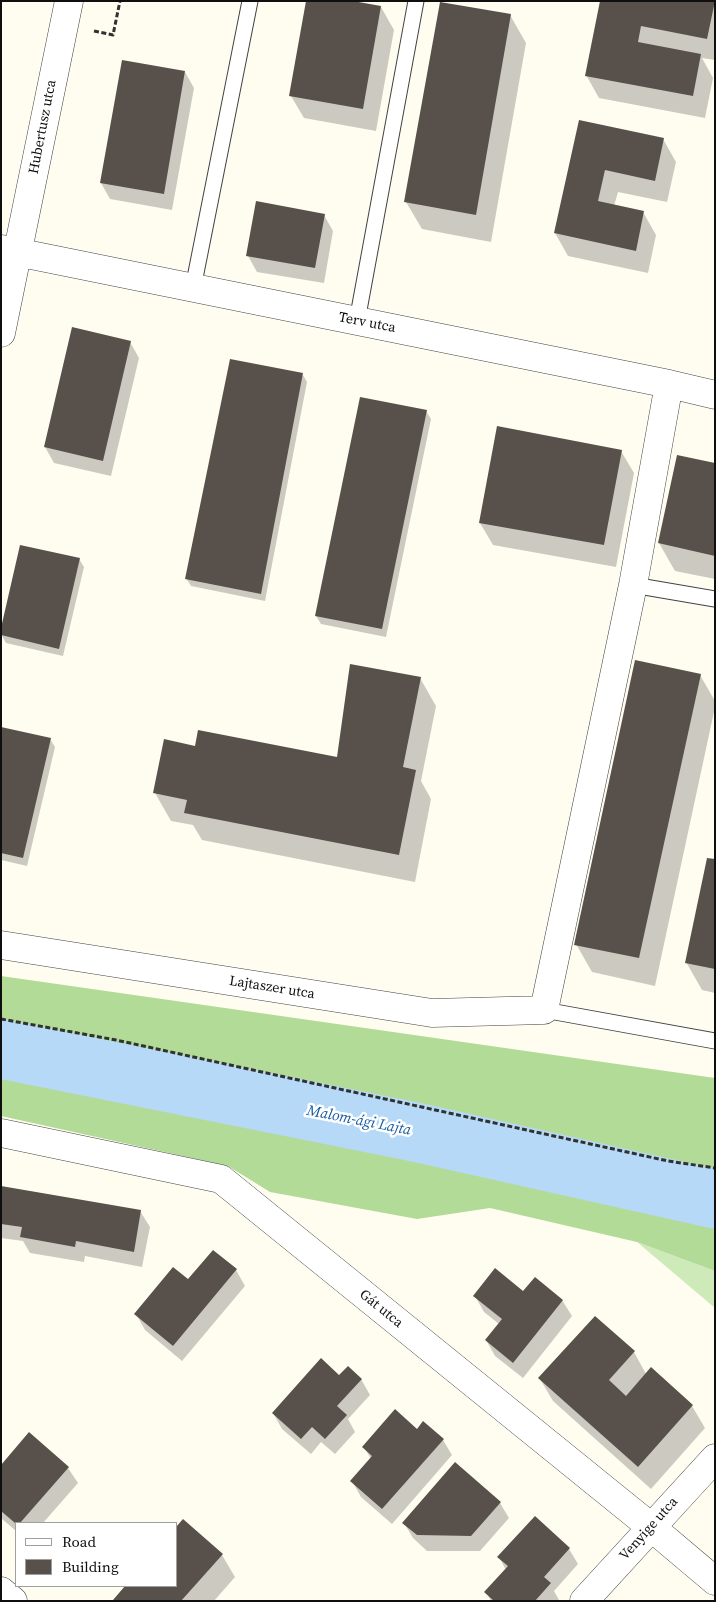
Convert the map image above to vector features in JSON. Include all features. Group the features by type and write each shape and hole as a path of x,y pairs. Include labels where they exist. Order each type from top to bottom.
{"street":[{"name":"Hubertusz utca","path":"10,251 66,13"},
{"name":"Terv utca","path":"10,251 669,384 715,395"},
{"path":"1,333 10,251"},
{"path":"544,1010 633,585 669,384"},
{"name":"Lajtaszer utca","path":"1,945 432,1013 544,1010"},
{"name":"Gát utca","path":"1,1133 221,1179 715,1581"},
{"name":"Venyige utca","path":"584,1601 715,1458"},
{"path":"1,1591 13,1601"}],"lane":[{"path":"193,288 250,1"},
{"path":"357,321 416,1"},
{"path":"633,585 715,600"},
{"path":"544,1010 715,1041"}],"path":[{"path":"66,13 113,35 120,1"},
{"path":"1,1019 116,1040 668,1161 715,1168"}],"green space":[{"path":"1,976 715,1078 715,1271 637,1242 490,1208 417,1219 270,1192 228,1166 1,1116"},
{"path":"637,1242 715,1271 715,1308"}],"building":[{"path":"306,1 353,1 381,6 363,109 289,96"},
{"path":"600,1 715,1 707,39 641,26 638,42 701,54 693,96 585,76"},
{"path":"440,2 511,14 476,215 404,202"},
{"path":"122,60 185,71 164,194 100,183"},
{"path":"579,120 664,138 655,181 605,170 598,201 644,211 636,251 554,233"},
{"path":"256,201 325,214 315,268 246,256"},
{"path":"72,327 131,341 103,461 44,447"},
{"path":"230,359 303,373 261,594 185,579"},
{"path":"360,397 427,410 382,629 315,616"},
{"path":"497,426 622,450 604,545 479,523"},
{"path":"677,455 715,463 715,556 658,543"},
{"path":"20,545 80,558 59,649 1,635"},
{"path":"635,660 701,674 639,958 574,945"},
{"path":"350,664 421,677 403,767 416,770 399,855 184,813 187,800 153,793 164,739 195,746 198,730 337,757"},
{"path":"1,727 51,738 23,858 1,853"},
{"path":"707,858 715,859 715,969 685,963"},
{"path":"1,1186 141,1210 134,1252 76,1241 75,1247 20,1237 22,1227 1,1224"},
{"path":"213,1250 237,1269 173,1346 134,1314 173,1267 188,1279"},
{"path":"495,1268 523,1291 535,1277 563,1300 513,1363 485,1340 502,1319 473,1296"},
{"path":"595,1316 635,1351 609,1380 626,1396 651,1367 693,1405 638,1467 538,1378"},
{"path":"321,1358 339,1375 348,1366 362,1379 337,1406 347,1415 325,1439 312,1427 301,1439 272,1413"},
{"path":"395,1409 417,1429 423,1421 444,1439 382,1509 350,1481 372,1456 362,1447"},
{"path":"29,1432 69,1467 21,1522 15,1523 1,1511 1,1465"},
{"path":"455,1462 501,1502 471,1536 417,1535 402,1523"},
{"path":"535,1516 570,1548 544,1577 551,1583 535,1601 494,1601 484,1592 508,1566 497,1557"},
{"path":"183,1519 223,1554 181,1601 114,1601 124,1587 178,1587 178,1525"}],"waterway":[{"name":"Malom-ági Lajta","path":"1,1049 415,1132 715,1199"}]}
